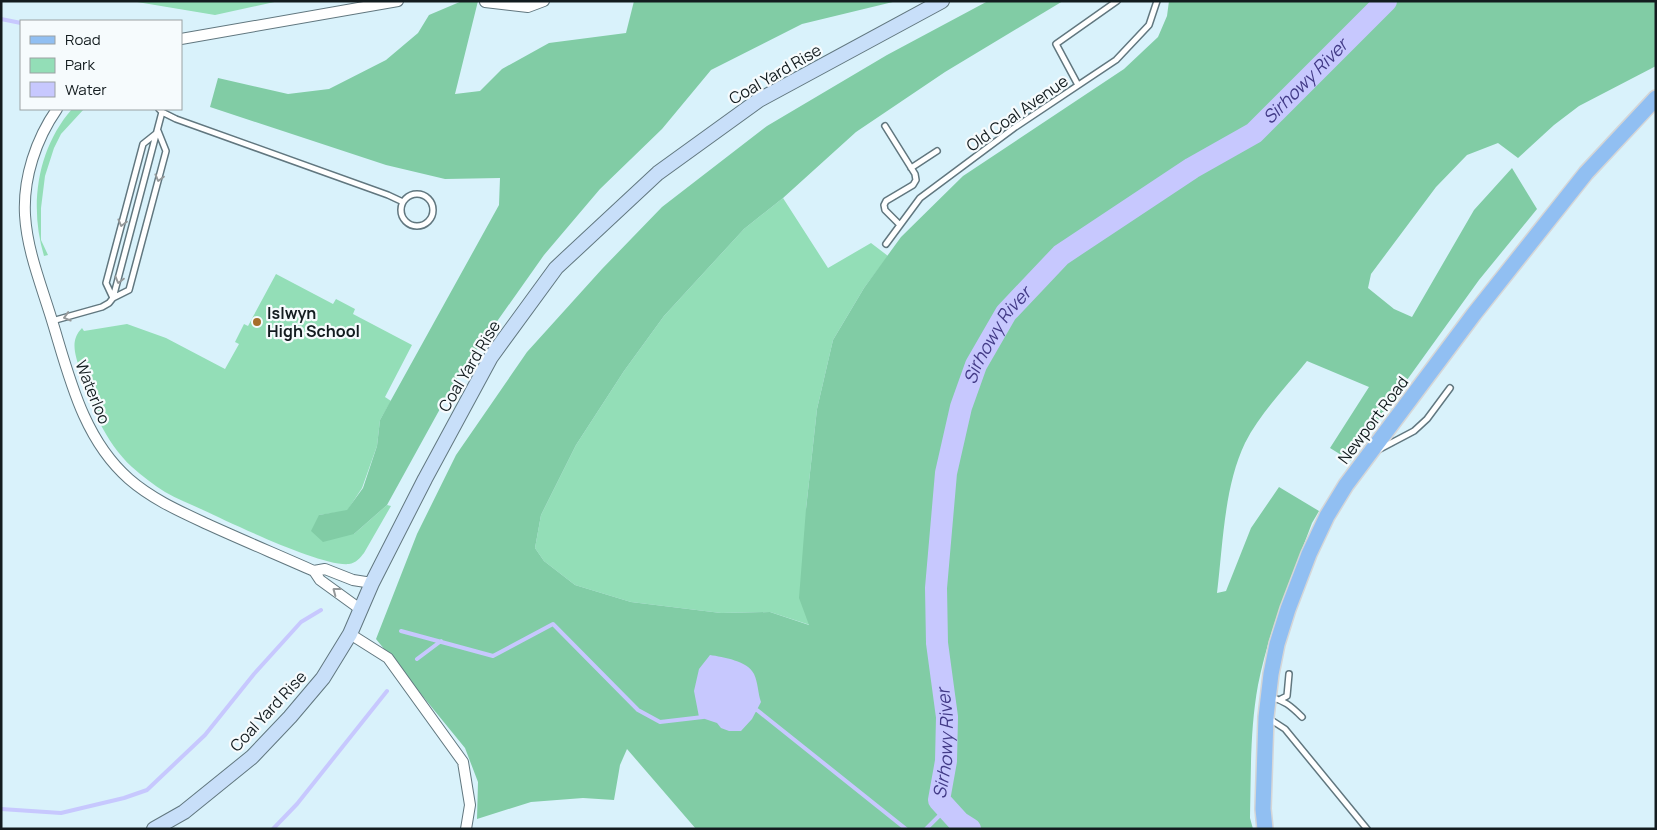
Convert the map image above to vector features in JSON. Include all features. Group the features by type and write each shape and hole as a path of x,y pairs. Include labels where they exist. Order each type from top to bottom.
{"main road":[{"name":"Coal Yard Rise","path":"154,829 184,812 252,757 290,717 323,678 350,634 372,583 425,479 491,357 556,268 658,173 759,100 942,1"},
{"name":"Newport Road","path":"1265,829 1263,809 1266,717 1274,698 1277,644 1309,554 1332,508 1367,456 1474,314 1586,173 1656,98"}],"street":[{"path":"182,39 398,1"},
{"path":"484,2 528,7 544,1"},
{"name":"Waterloo","path":"57,110 44,130 33,158 26,184 25,215 31,253 79,405 91,429 115,466 149,495 173,508 314,571 320,580 360,609"},
{"name":"Waterloo","path":"314,571 324,569 353,580 372,583"},
{"path":"350,634 388,658 463,762 470,805 466,829"}],"lane":[{"path":"1078,85 1056,44 1117,1"},
{"name":"Old Coal Avenue","path":"886,244 920,198 1014,128 1116,60 1149,25 1157,1"},
{"path":"52,321 102,307 113,298 158,131 160,110 403,202"},
{"path":"885,126 911,168 916,180 912,185 886,201 884,205 886,210 900,225"},
{"path":"113,298 129,290 131,285 166,151 158,131"},
{"path":"113,298 106,283 143,144 158,131"},
{"path":"911,168 937,151"},
{"path":"411,195 422,195 427,198 433,207 431,218 423,225 412,225 403,218 401,213 403,202 411,195"},
{"path":"1367,456 1414,431 1427,419 1450,388"},
{"path":"1274,698 1287,696 1289,674"},
{"path":"1274,698 1288,704 1302,717"},
{"path":"1266,717 1285,729 1367,829"}],"green space":[{"path":"131,1 279,1 215,15"},
{"path":"462,1 478,1 455,94 480,91 502,69 549,43 626,33 634,1 897,1 802,24 711,70 662,129 600,189 544,255 457,378 387,505 354,534 323,542 311,531 319,515 347,510 363,488 377,446 380,420 499,205 500,178 445,179 386,165 210,107 218,78 288,94 329,89 386,60 418,33 429,15"},
{"path":"988,1 1063,1 945,72 856,132 783,198 744,229 664,316 624,371 576,445 541,515 535,548 544,561 575,585 631,602 721,613 770,612 809,625 799,598 806,509 817,409 833,340 864,288 901,237 963,176 1124,69 1158,37 1167,16 1169,1 1656,1 1656,66 1579,106 1554,125 1518,158 1498,143 1467,155 1436,187 1371,274 1368,288 1394,309 1412,317 1474,210 1512,168 1537,209 1479,280 1358,448 1351,461 1330,448 1369,387 1307,361 1266,411 1245,443 1238,460 1228,497 1217,593 1226,591 1251,528 1279,487 1319,511 1312,523 1282,603 1268,644 1258,685 1251,751 1250,818 1253,829 696,829 627,749 620,765 614,800 583,798 531,802 477,819 478,782 465,748 376,639 417,534 456,455 527,352 602,269 662,207 767,126 887,55"},
{"path":"71,110 83,110 61,134 54,148 45,176 41,208 41,240 48,255 44,256 39,237 37,218 39,179 51,142"},
{"path":"783,198 828,268 871,243 888,256 864,288 833,340 817,409 806,509 810,625 770,612 721,613 631,602 575,585 544,561 535,548 541,515 576,445 624,371 664,316 744,229"},
{"path":"276,274 333,304 336,299 355,309 353,314 412,345 385,397 391,401 380,420 377,446 362,488 347,511 319,515 354,534 387,505 391,506 364,553 358,560 349,564 319,559 276,543 174,497 148,480 122,457 106,435 94,410 77,360 75,343 78,333 82,328 84,331 127,324 166,338 225,369 239,344 235,342 244,324 248,326"}],"water":[{"path":"710,655 728,658 741,663 754,674 761,702 752,719 741,731 729,731 721,728 717,723 699,717 694,691 699,669"}],"waterway":[{"name":"Sirhowy River","path":"970,829 959,822 939,800 946,761 947,717 937,643 936,588 946,473 961,407 976,365 1006,313 1061,255 1192,168 1254,133 1386,1"},
{"path":"1,19 20,23"},
{"path":"1,809 61,813 124,798 147,790 205,735 254,674 301,622 321,610"},
{"path":"401,631 493,656 553,624 638,710 660,722 703,717"},
{"path":"417,659 441,641"},
{"path":"273,829 297,804 387,691"},
{"path":"752,710 757,710 906,829"},
{"path":"926,829 947,808"},
{"name":"Sirhowy River","path":"957,829 959,822"}],"place":[{"name":"Islwyn High School","path":"257,322"}]}
